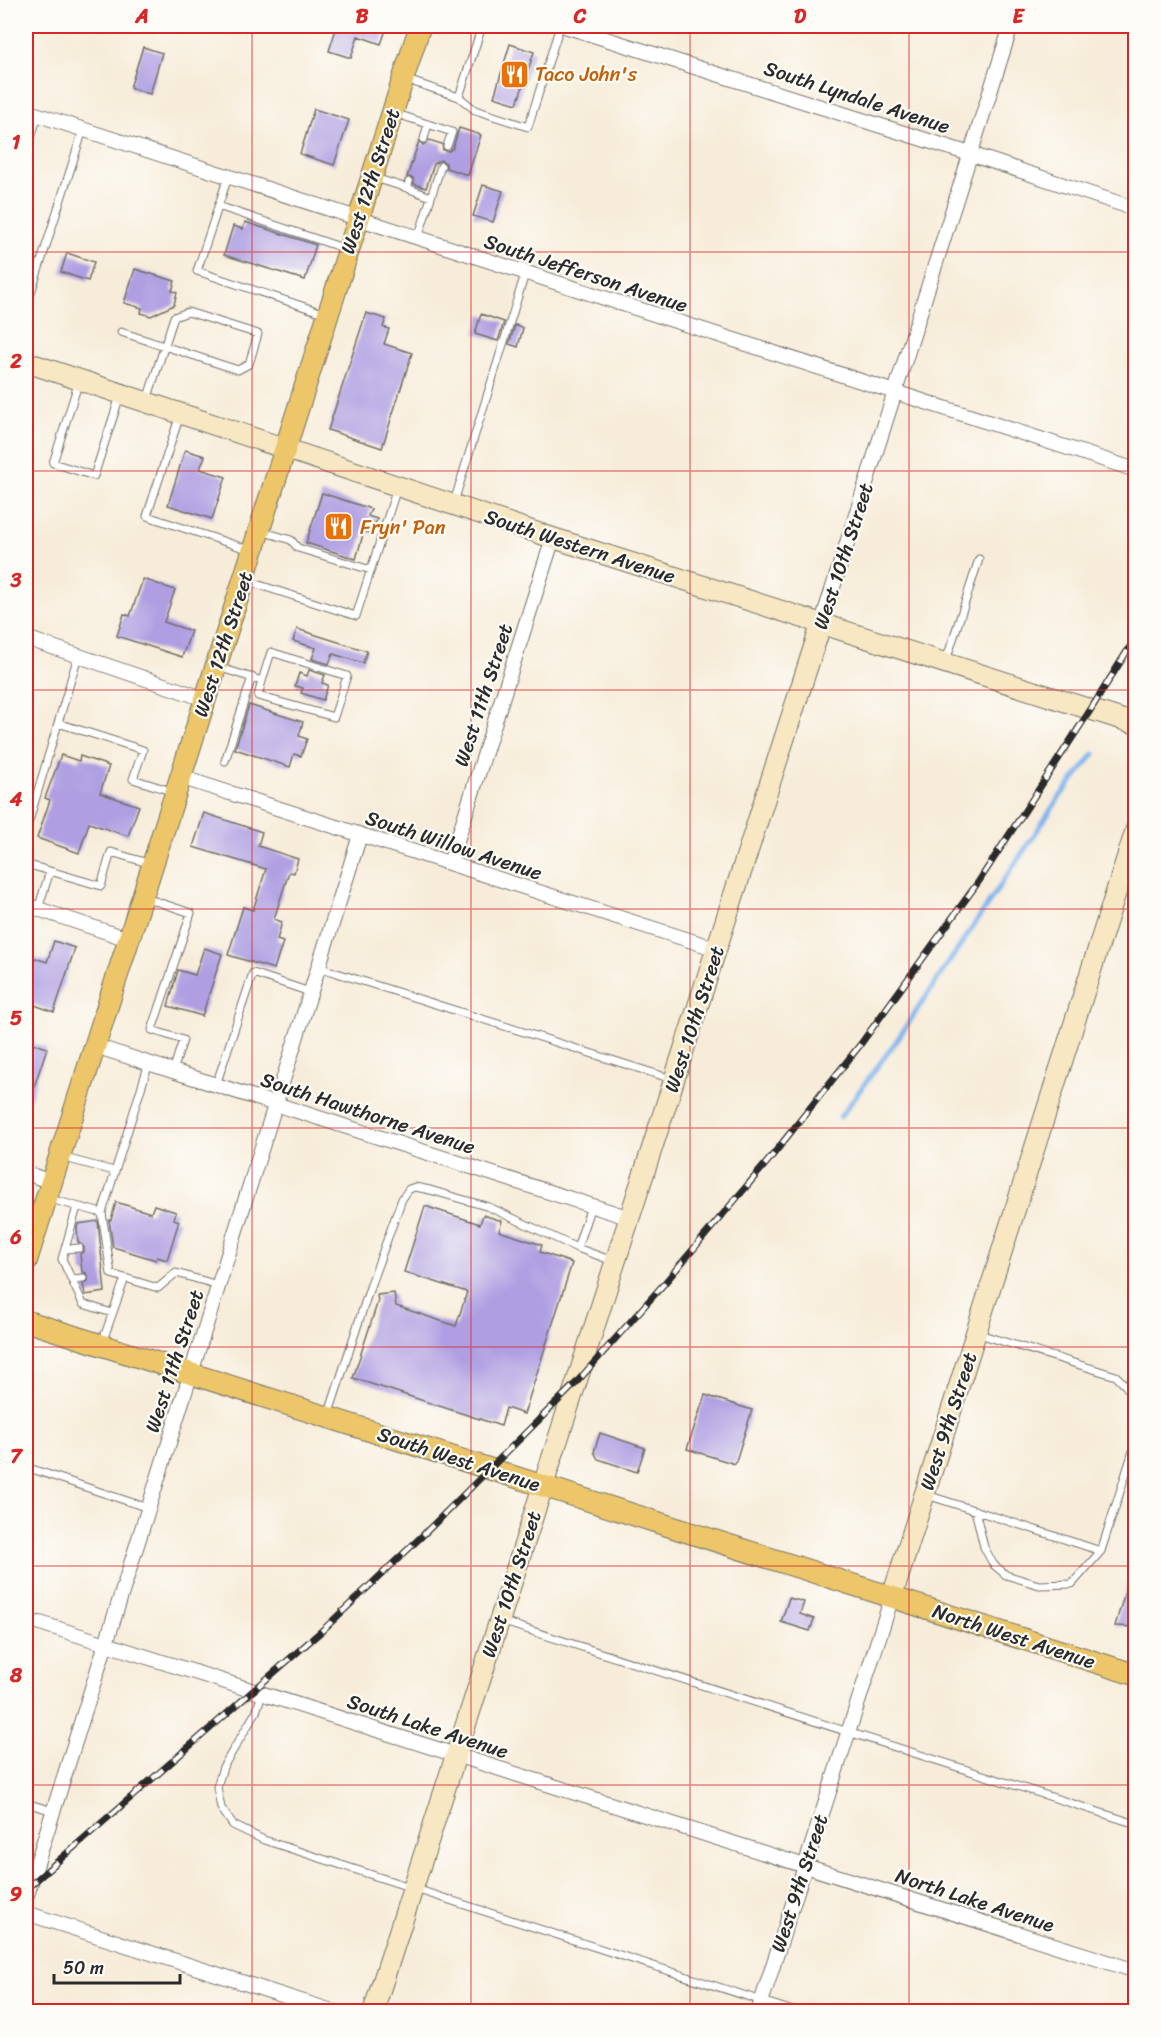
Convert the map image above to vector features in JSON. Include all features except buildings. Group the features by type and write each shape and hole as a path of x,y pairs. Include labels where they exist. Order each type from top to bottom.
{"main road":[{"name":"West 12th Street","path":"26,1262 420,26"},
{"name":"South West Avenue","path":"26,1322 892,1597"},
{"name":"North West Avenue","path":"892,1597 1136,1675"}],"street":[{"name":"South Lyndale Avenue","path":"565,26 583,28 1136,209"},
{"name":"West 10th Street","path":"373,2012 821,625 1011,26"},
{"name":"South Jefferson Avenue","path":"32,113 1136,470"},
{"name":"South Western Avenue","path":"26,362 553,538 1136,724"},
{"name":"West 11th Street","path":"450,863 553,538"},
{"path":"26,638 205,699"},
{"name":"South Willow Avenue","path":"177,785 360,835 717,948"},
{"name":"West 9th Street","path":"759,2006 925,1494 1136,829"},
{"name":"West 11th Street","path":"26,1898 360,835"},
{"path":"32,907 128,939"},
{"name":"South Hawthorne Avenue","path":"94,1046 630,1218"},
{"path":"26,1173 48,1190"},
{"name":"South Lake Avenue","path":"40,1623 804,1867"},
{"name":"North Lake Avenue","path":"804,1867 1136,1971"},
{"path":"26,1913 335,2012"}],"lane":[{"path":"459,97 482,26"},
{"path":"403,79 459,97 475,110 528,127 560,26"},
{"path":"392,112 452,132 447,146"},
{"path":"26,154 32,113"},
{"path":"424,139 428,124"},
{"path":"26,296 31,293 83,130"},
{"path":"417,239 441,166"},
{"path":"228,177 197,271 327,314"},
{"path":"371,177 408,185 431,196"},
{"path":"218,206 348,250"},
{"path":"453,504 525,274"},
{"path":"121,332 165,347 238,370 249,364 258,334 188,312 174,317 165,347 146,402"},
{"path":"80,380 53,463 94,477 120,394"},
{"path":"180,413 147,516 256,541 291,540 298,548 371,570"},
{"path":"243,580 356,616 398,485"},
{"path":"945,663 979,559"},
{"path":"271,652 347,676 334,717 258,696 262,681 271,652"},
{"path":"26,831 78,656"},
{"path":"216,667 262,681"},
{"path":"225,761 252,677"},
{"path":"58,723 143,750 134,779 177,785"},
{"path":"26,864 101,886 111,852 152,864"},
{"path":"32,907 50,871"},
{"path":"142,897 190,913 152,1030 183,1040 173,1071"},
{"path":"318,967 674,1080"},
{"path":"216,1085 253,973 310,992"},
{"path":"149,1063 102,1213 107,1274 158,1288 176,1273 218,1285"},
{"path":"59,1156 114,1172"},
{"path":"327,1418 372,1281 402,1199 409,1189 415,1187 430,1190 489,1207 577,1248 615,1262"},
{"path":"48,1190 76,1207 102,1213"},
{"path":"577,1248 591,1206"},
{"path":"76,1207 62,1259 83,1304 112,1313"},
{"path":"65,1249 79,1248"},
{"path":"72,1279 83,1278"},
{"path":"101,1346 125,1278"},
{"path":"976,1333 1116,1376 1136,1399"},
{"path":"1127,1388 1136,1372"},
{"path":"975,1510 984,1547 993,1564 1006,1575 1039,1585 1072,1584 1101,1551 1136,1442"},
{"path":"26,1467 148,1508"},
{"path":"925,1494 1101,1551"},
{"path":"26,1551 31,1536"},
{"path":"499,1621 1136,1824"},
{"path":"262,1694 256,1712 223,1767 217,1787 221,1808 233,1825 264,1840 413,1888 759,2006 796,2012"},
{"path":"26,1803 53,1811"}],"waterway":[{"path":"840,1117 895,1043 1059,798 1094,754"}],"railway":[{"path":"26,1889 325,1628 421,1537 576,1383 663,1285 768,1161 860,1045 979,881 1136,637"}],"place":[{"name":"Taco John's","path":"514,74"},
{"name":"Fryn' Pan","path":"339,527"}]}
